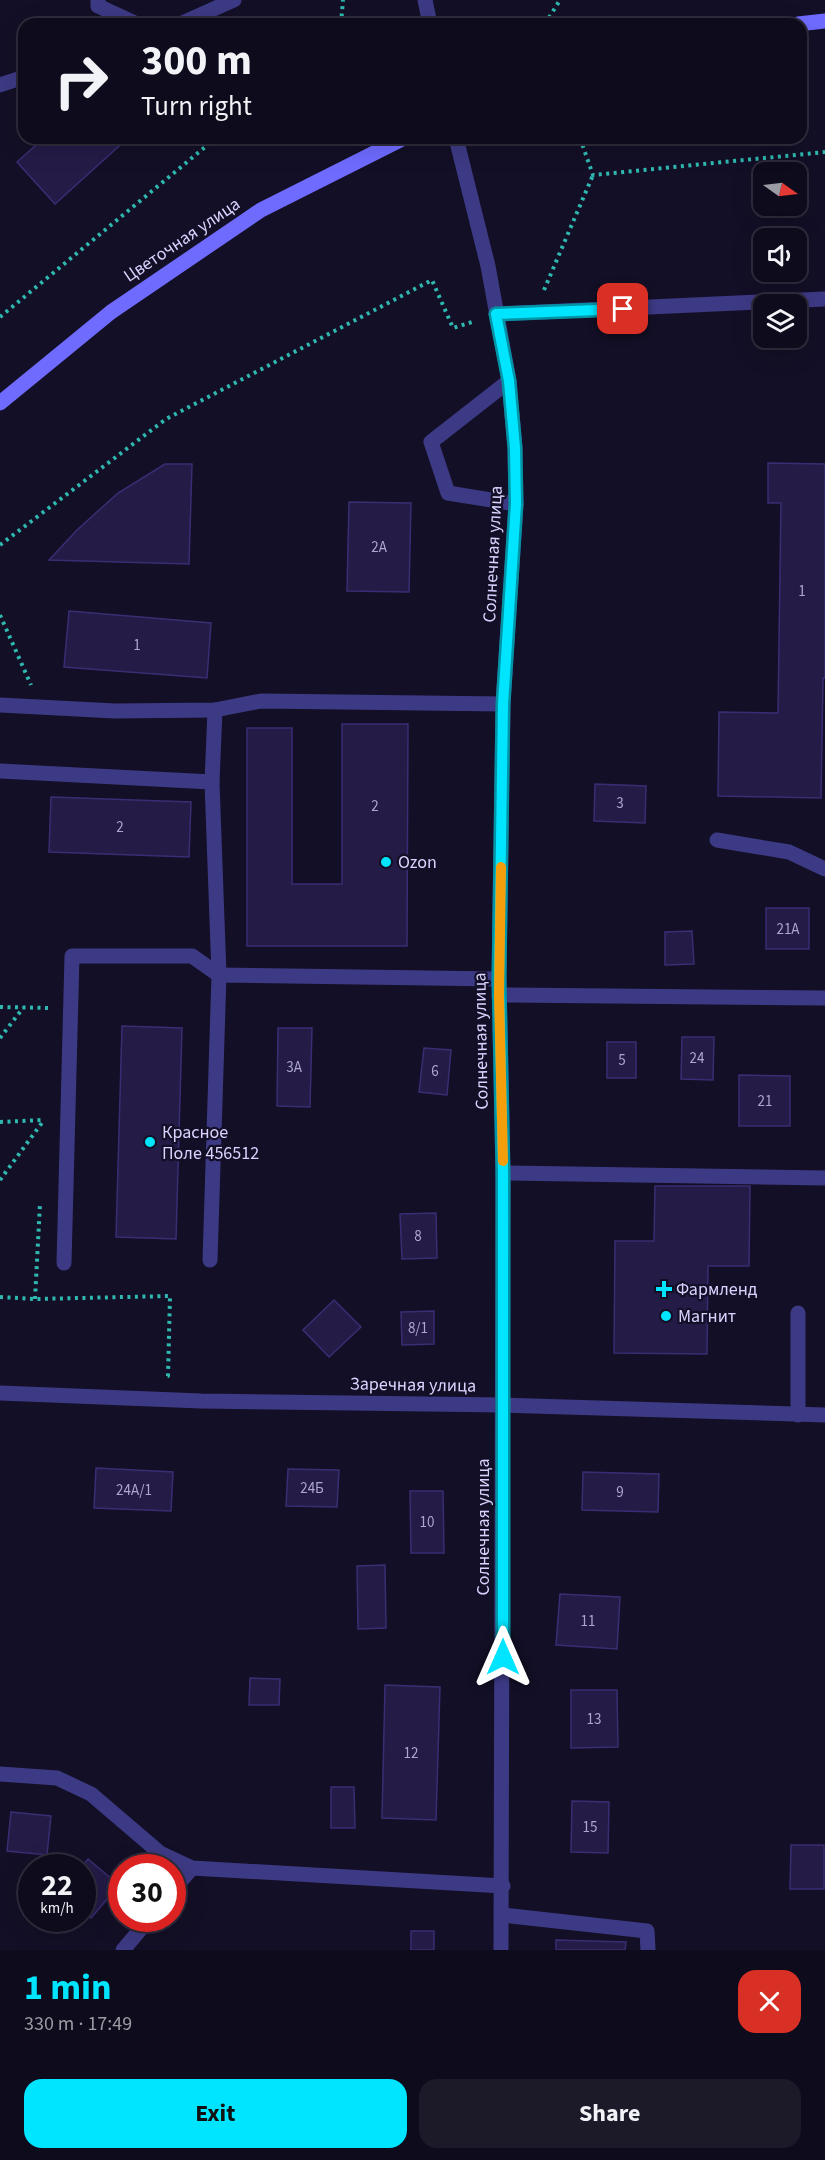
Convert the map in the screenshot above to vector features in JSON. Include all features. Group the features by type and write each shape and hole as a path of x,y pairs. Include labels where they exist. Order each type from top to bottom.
{"main road":[{"path":"807,23 825,21"},
{"name":"Цветочная улица","path":"0,403 111,312 261,210 392,144"}],"street":[{"path":"98,0 98,6 124,18"},
{"path":"194,18 234,0"},
{"path":"425,0 429,18"},
{"path":"0,85 18,79"},
{"name":"Солнечная улица","path":"458,144 488,266 509,381 515,448 516,504 503,704 499,979 503,1173 503,1886 501,1950"},
{"path":"496,314 825,299"},
{"path":"509,381 431,442 448,493 516,504"},
{"path":"0,705 115,711 215,710 261,701 503,704"},
{"path":"210,1260 219,975 212,782 215,710"},
{"path":"0,771 212,782"},
{"path":"717,840 789,852 825,869"},
{"path":"64,1263 72,956 192,957 219,975 499,979"},
{"path":"499,995 825,998"},
{"path":"503,1173 825,1178"},
{"path":"798,1313 798,1415"},
{"name":"Заречная улица","path":"0,1393 201,1401 825,1415"},
{"path":"0,1774 57,1778 92,1794 160,1853 192,1868 503,1886"},
{"path":"186,1875 192,1868"},
{"path":"502,1915 647,1931 648,1950"},
{"path":"123,1950 138,1932"}],"path":[{"path":"342,18 344,0"},
{"path":"549,18 560,0"},
{"path":"0,317 209,144"},
{"path":"534,314 593,175 582,144"},
{"path":"593,175 825,152"},
{"path":"0,545 166,419 432,279 453,328 496,314"},
{"path":"0,615 41,707"},
{"path":"0,1007 51,1008 50,1019"},
{"path":"0,1038 24,1007"},
{"path":"44,1132 45,1109"},
{"path":"0,1122 44,1120"},
{"path":"0,1180 44,1120"},
{"path":"35,1299 40,1203"},
{"path":"0,1297 35,1299 170,1296 168,1376 157,1375"}],"building":[{"path":"37,144 121,144 55,204 17,162"},
{"path":"768,463 825,464 825,678 823,678 821,798 718,796 719,712 778,713 781,503 768,503"},
{"path":"165,464 192,464 189,564 49,560 77,530 118,493"},
{"path":"349,502 411,503 409,592 347,591"},
{"path":"69,611 211,623 207,678 64,667"},
{"path":"342,724 408,724 407,946 247,946 247,728 292,728 292,884 342,884"},
{"path":"595,784 646,786 645,823 594,821"},
{"path":"51,797 191,802 189,857 49,852"},
{"path":"766,908 809,908 809,949 766,949"},
{"path":"692,931 694,964 665,965 665,932"},
{"path":"122,1026 182,1028 176,1239 116,1237"},
{"path":"278,1028 312,1028 310,1107 277,1106"},
{"path":"682,1037 714,1037 713,1080 681,1079"},
{"path":"607,1042 636,1042 636,1078 607,1078"},
{"path":"424,1048 451,1050 447,1095 419,1092"},
{"path":"739,1075 790,1076 790,1126 739,1126"},
{"path":"655,1186 750,1186 749,1266 708,1266 707,1354 614,1353 615,1241 654,1241"},
{"path":"436,1213 437,1258 402,1259 400,1214"},
{"path":"334,1300 361,1327 329,1357 303,1330"},
{"path":"434,1311 434,1344 402,1345 401,1312"},
{"path":"96,1468 173,1472 171,1511 94,1508"},
{"path":"288,1469 339,1470 337,1507 286,1506"},
{"path":"583,1472 659,1474 658,1512 582,1510"},
{"path":"410,1491 443,1491 444,1553 411,1553"},
{"path":"385,1565 386,1628 358,1629 357,1566"},
{"path":"560,1594 620,1597 617,1649 556,1645"},
{"path":"250,1678 280,1679 279,1705 249,1705"},
{"path":"385,1685 440,1687 436,1820 382,1818"},
{"path":"571,1690 617,1690 618,1747 571,1748"},
{"path":"331,1787 354,1787 355,1828 331,1828"},
{"path":"572,1801 609,1802 608,1853 571,1852"},
{"path":"11,1812 51,1816 47,1854 7,1851"},
{"path":"791,1845 824,1845 824,1889 790,1889"},
{"path":"96,1866 108,1876 108,1898 96,1912"},
{"path":"411,1931 434,1931 434,1950 411,1950"},
{"path":"556,1940 626,1942 625,1950 556,1950"}],"slow traffic":[{"path":"501,867 499,995 503,1161"}],"place":[{"name":"Ozon","path":"386,862"},
{"name":"Красное Поле 456512","path":"150,1142"},
{"name":"Фармленд","path":"664,1289"},
{"name":"Магнит","path":"666,1316"}],"route":[{"path":"503,1657 503,1173 499,979 503,704 516,504 515,448 509,381 496,314 623,309"}]}
